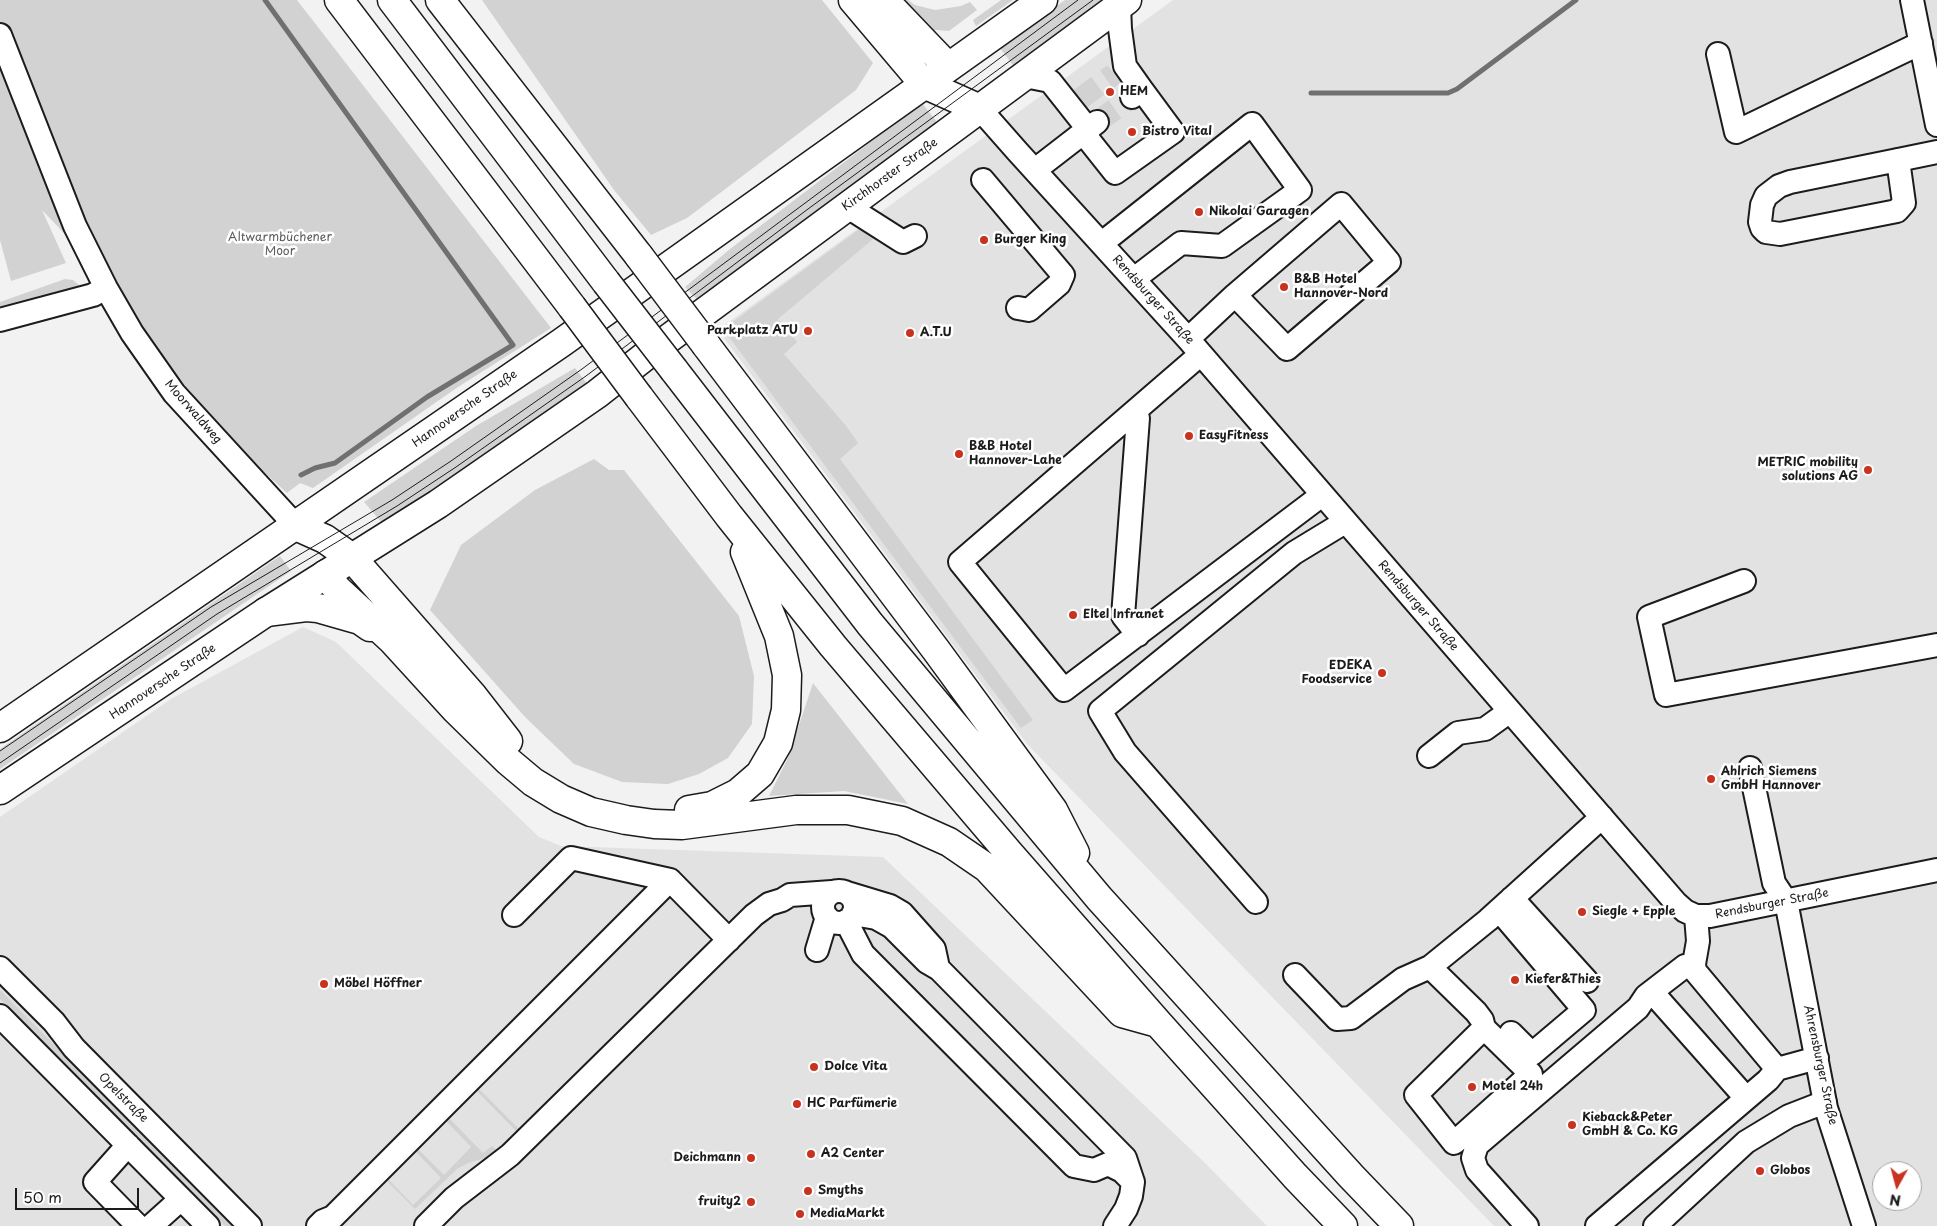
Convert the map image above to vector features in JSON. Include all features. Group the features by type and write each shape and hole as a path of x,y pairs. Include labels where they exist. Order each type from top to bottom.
{"main road":[{"path":"339,0 729,516 839,653 1158,1023 1295,1176 1343,1226"},
{"path":"392,0 606,282 870,624 1099,898 1399,1226"},
{"path":"440,0 639,256 1054,810 1099,898"},
{"path":"452,0 488,62"},
{"path":"853,0 924,84 980,109"},
{"path":"884,0 948,67 980,109"},
{"path":"924,84 1043,0"},
{"name":"Kirchhorster Straße","path":"653,350 1123,3"},
{"name":"Hannoversche Straße","path":"0,728 610,309 924,84"},
{"name":"Hannoversche Straße","path":"0,790 266,612 438,504 597,394 653,350"},
{"path":"296,526 325,538 352,558 473,696 517,751 540,773 566,790 595,802 627,809 681,812 712,806 738,793 760,774 778,743 786,710 787,675 779,636 729,516"},
{"path":"296,526 308,548 337,589 393,641 456,710 508,762 540,787 561,799 591,812 626,820 682,825 796,810 848,810 902,821 948,842 987,868 1122,1013 1158,1023"},
{"path":"266,612 306,607 318,608 360,620 393,641"}],"street":[{"path":"1912,0 1937,123"},
{"path":"1093,125 1088,139 1115,173 1173,132 1137,94 1120,70 1120,29 1123,3"},
{"name":"Moorwaldweg","path":"0,35 75,226 106,288 132,332 174,393 296,526"},
{"path":"1718,54 1736,132 1921,43"},
{"path":"1025,76 1050,81 1075,102 1093,125"},
{"name":"Rendsburger Straße","path":"980,109 1194,346 1676,903 1685,911 1696,916 1710,916 1937,870"},
{"path":"1102,244 1252,124 1300,190 1222,246 1181,243 1134,278"},
{"path":"1035,170 1093,125"},
{"path":"1898,160 1904,203 1897,211 1780,234 1766,232 1762,228 1760,222 1762,205 1766,196 1779,186 1790,182 1937,152"},
{"path":"982,180 1063,275 1060,284 1029,310 1018,308"},
{"path":"1235,294 1287,349 1389,262 1341,204 1235,294 1194,346 1134,412 960,562 1064,690 1322,495"},
{"path":"848,207 903,242 915,236"},
{"path":"0,320 93,295 106,288"},
{"path":"1134,412 1138,418 1124,616 1138,635"},
{"path":"1256,902 1125,752 1100,711 1294,553 1345,522"},
{"path":"1744,581 1649,617 1666,695 1937,645"},
{"path":"1429,756 1458,733 1485,729 1510,711"},
{"name":"Ahrensburger Straße","path":"1750,768 1774,883 1786,901 1825,1102 1864,1226"},
{"path":"1295,975 1337,1019 1351,1018 1403,979 1434,963 1449,952 1506,904 1602,817"},
{"path":"514,915 571,858 670,880 729,940"},
{"path":"331,1224 670,880"},
{"path":"426,1226 454,1198 510,1155 754,915 769,904 790,895 838,910 876,918 892,927 927,962 939,969 1101,1132 1126,1158 1133,1182 1131,1196 1126,1209 1115,1226"},
{"path":"1434,963 1532,1054 1584,1010 1506,904"},
{"path":"1506,904 1587,981"},
{"path":"838,910 890,906 902,913 934,949 939,969"},
{"path":"838,910 863,954 1074,1166 1094,1170 1108,1164 1122,1171 1133,1182"},
{"path":"1696,916 1698,940 1694,964 1695,971 1777,1069"},
{"path":"1434,963 1476,1012 1482,1020 1484,1028 1531,1074 1454,1143 1416,1095 1484,1028"},
{"path":"1527,1226 1477,1170 1473,1158 1477,1145 1638,1008 1652,992 1685,966 1694,964"},
{"name":"Opelstraße","path":"0,968 54,1022 74,1048 250,1226"},
{"path":"1652,992 1746,1098"},
{"path":"0,1016 122,1151 181,1199 208,1226"},
{"path":"1597,1226 1768,1080 1777,1069 1817,1058"},
{"path":"1655,1226 1746,1142 1789,1116 1825,1102"},
{"path":"1094,1170 1101,1132"},
{"path":"122,1151 95,1182 138,1226"},
{"path":"152,1226 181,1199"}],"shaded area":[{"path":"1173,0 1937,0 1937,1226 1494,1226 1028,745 718,330"},
{"path":"303,627 336,642 539,837 561,846 883,857 1203,1161 1267,1226 0,1226 0,817 171,699"}],"green space":[{"name":"Altwarmbüchener Moor","path":"0,0 297,0 551,328 458,387 313,488 300,483 287,493 252,461 195,398 143,334 116,288 42,210 66,263 11,281 0,240"},
{"path":"482,0 822,0 873,63 856,90 687,218 651,235 614,190"},
{"path":"891,0 908,0 915,5 935,10 961,6 970,2 977,10 949,31 936,30 930,34"},
{"path":"1001,0 1013,0 976,26 973,20"},
{"path":"1065,0 1106,0 1015,68 1000,48"},
{"path":"922,103 937,122 741,269 703,306 685,287 730,249"},
{"path":"861,228 879,234 778,319 797,342 784,354 847,427 858,443 840,459 1033,720 1021,728 723,329"},
{"path":"65,279 73,280 85,290 0,313 0,302"},
{"path":"575,368 591,389 384,525 364,502 476,426"},
{"path":"594,459 609,470 624,470 739,616 754,676 752,724 728,758 699,774 668,784 622,782 574,764 525,717 430,610 461,545 535,490"},
{"path":"280,556 291,571 0,769 0,749"},
{"path":"813,683 908,804 844,791 769,796 788,758"},
{"path":"0,990 233,1226 225,1226 0,999"},
{"path":"484,1077 486,1080 478,1088 519,1129 528,1121 530,1123 495,1155 468,1163 457,1169 415,1209 383,1177 387,1178 413,1205 441,1178 415,1151 417,1148 444,1175 471,1147 445,1120 448,1117 483,1153 492,1146 498,1151 517,1132 476,1090 467,1099 465,1097"}],"waterway":[{"path":"265,0 513,345 427,397 335,463 315,468 301,475"},
{"path":"1311,93 1448,93 1457,89 1576,0"}],"tunnel":[{"path":"1080,99 1114,74"},
{"path":"1097,122 1132,97"}],"tram line":[{"path":"0,751 211,607 392,500 451,461 582,369 1078,0"},
{"path":"0,763 217,614 397,506 456,467 586,376 808,209 1093,0"}],"place":[{"name":"HEM","path":"1110,92"},
{"name":"Bistro Vital","path":"1132,132"},
{"name":"Nikolai Garagen","path":"1199,212"},
{"name":"Burger King","path":"984,240"},
{"name":"B&B Hotel Hannover-Nord","path":"1284,287"},
{"name":"Parkplatz ATU","path":"808,331"},
{"name":"A.T.U","path":"910,333"},
{"name":"EasyFitness","path":"1189,436"},
{"name":"B&B Hotel Hannover-Lahe","path":"959,454"},
{"name":"METRIC mobility solutions AG","path":"1868,470"},
{"name":"Eltel Infranet","path":"1073,615"},
{"name":"EDEKA Foodservice","path":"1382,673"},
{"name":"Ahlrich Siemens GmbH Hannover","path":"1711,779"},
{"name":"Siegle + Epple","path":"1582,912"},
{"name":"Kiefer&Thies","path":"1515,980"},
{"name":"Möbel Höffner","path":"324,984"},
{"name":"Dolce Vita","path":"814,1067"},
{"name":"Motel 24h","path":"1472,1087"},
{"name":"HC Parfümerie","path":"797,1104"},
{"name":"Kieback&Peter GmbH & Co. KG","path":"1572,1125"},
{"name":"A2 Center","path":"811,1154"},
{"name":"Deichmann","path":"751,1158"},
{"name":"Globos","path":"1760,1171"},
{"name":"Smyths","path":"808,1191"},
{"name":"fruity2","path":"751,1202"},
{"name":"MediaMarkt","path":"800,1214"}]}
